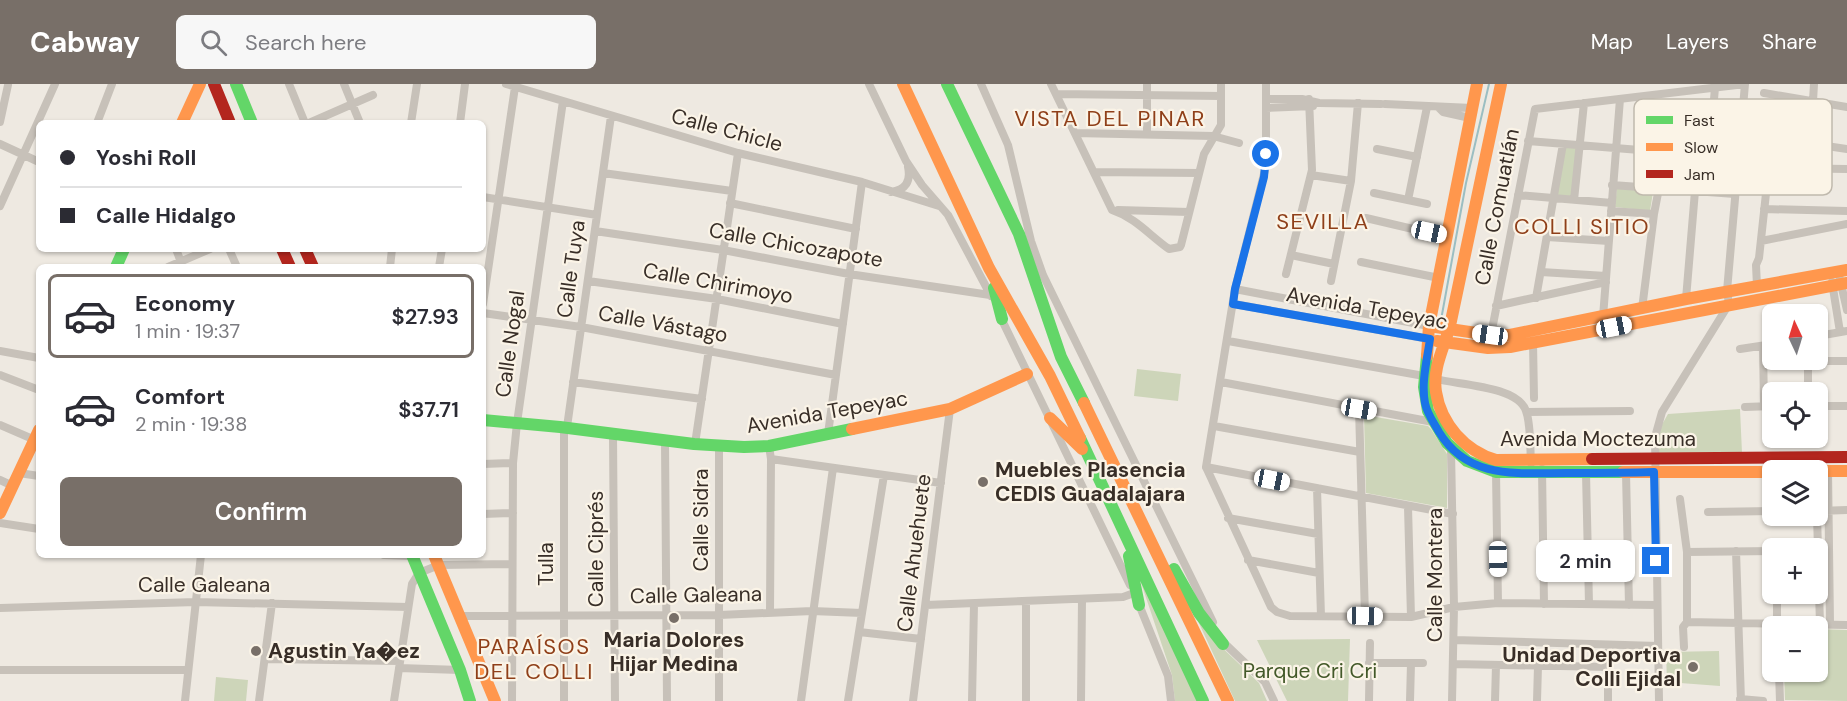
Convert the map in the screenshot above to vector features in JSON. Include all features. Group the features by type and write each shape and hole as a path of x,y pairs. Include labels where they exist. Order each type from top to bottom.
{"main road":[{"path":"183,120 200,84"},
{"path":"214,84 229,120"},
{"path":"236,84 251,120"},
{"path":"894,84 910,114 926,136"},
{"path":"903,84 989,268 1050,376 1089,456 1203,701"},
{"path":"947,84 1019,234 1061,357 1228,701"},
{"name":"Avenida Moctezuma","path":"1477,84 1429,326 1430,378 1442,414 1462,442 1482,456 1496,460 1847,457"},
{"name":"Avenida Moctezuma","path":"1501,84 1449,330 1430,378 1425,402 1433,422 1451,450 1472,463 1496,472 1762,472"},
{"path":"989,268 1002,319"},
{"name":"Avenida Tepeyac","path":"1429,326 1489,342 1510,334 1568,330 1729,304 1839,278"},
{"name":"Avenida Tepeyac","path":"1430,339 1443,342 1533,342 1603,317 1686,299 1759,286 1839,278"},
{"name":"Avenida Tepeyac","path":"486,420 565,427 695,444 769,446 950,409 1027,374"},
{"path":"1050,418 1089,456"},
{"path":"0,513 36,437"},
{"path":"1828,471 1847,471"},
{"path":"1140,520 1159,542 1199,613 1223,644"},
{"path":"1124,532 1136,599"},
{"path":"413,558 460,670 470,701"},
{"path":"436,560 495,701"}],"street":[{"path":"39,120 55,84"},
{"path":"98,120 112,84"},
{"path":"289,84 306,120"},
{"path":"344,84 359,120"},
{"path":"411,120 417,84"},
{"path":"459,120 465,84"},
{"path":"869,84 906,161 955,226 1002,319 1136,599 1168,676 1171,701"},
{"path":"981,84 1011,154 1031,241 1043,275 1223,644 1265,682 1274,701"},
{"path":"1051,84 1112,210 1140,224 1169,249 1180,247 1204,154 1221,125 1221,84"},
{"path":"1147,84 1147,134"},
{"path":"1266,84 1266,166 1235,289 1206,467 1267,601 1277,612 1290,616 1411,617 1454,607 1498,603 1657,605"},
{"path":"1574,200 1584,103 1745,84 1744,99"},
{"path":"1775,84 1775,95"},
{"path":"0,122 8,85"},
{"path":"486,283 511,85"},
{"name":"Calle Chicle","path":"511,85 738,153 862,182 940,207"},
{"path":"1714,99 1715,88"},
{"path":"1764,93 1801,99"},
{"path":"1056,94 1221,96"},
{"path":"314,120 373,95"},
{"path":"1603,317 1620,99"},
{"name":"Calle Nogal","path":"512,701 513,463 563,101"},
{"path":"1286,274 1311,175 1310,103"},
{"path":"1266,104 1358,103 1443,106 1471,113"},
{"path":"1331,281 1351,181 1358,103"},
{"name":"Calle Comuatlán","path":"1489,342 1535,109 1584,103"},
{"path":"1832,104 1847,107"},
{"path":"1408,200 1427,106"},
{"name":"Calle Tuya","path":"565,427 611,116"},
{"path":"0,206 36,128"},
{"path":"1075,133 1213,136 1239,143"},
{"path":"1528,141 1634,149"},
{"path":"0,144 36,161"},
{"path":"1536,298 1563,144"},
{"path":"1832,147 1847,149"},
{"path":"1377,149 1417,157"},
{"name":"Calle Sidra","path":"695,444 738,153"},
{"path":"891,192 902,189 907,184 909,174 906,161"},
{"path":"1832,169 1847,169"},
{"path":"1094,172 1199,173"},
{"path":"603,173 732,191"},
{"path":"1311,175 1351,181"},
{"path":"828,434 862,182"},
{"path":"1612,184 1634,186"},
{"path":"1374,193 1427,204"},
{"path":"1518,195 1574,200 1654,212"},
{"path":"1642,309 1654,212 1659,195"},
{"path":"1686,299 1695,195"},
{"path":"1659,701 1655,437 1662,412 1729,304 1727,291 1736,195"},
{"path":"1759,286 1756,265 1759,258 1766,195"},
{"path":"486,198 597,215"},
{"path":"730,203 856,229"},
{"path":"1764,209 1847,211"},
{"path":"1112,210 1189,212"},
{"path":"1366,218 1447,237"},
{"path":"1761,242 1847,224"},
{"name":"Calle Chicozapote","path":"595,231 723,250 849,274 990,295"},
{"path":"1547,237 1609,241"},
{"path":"182,264 204,252"},
{"path":"1291,255 1334,264"},
{"path":"1361,262 1438,278"},
{"path":"1541,272 1606,279"},
{"path":"1839,278 1847,310"},
{"path":"1828,334 1844,332 1839,278"},
{"path":"1496,306 1606,279"},
{"name":"Calle Chirimoyo","path":"588,281 717,298 843,324"},
{"name":"Avenida Tepeyac","path":"1235,289 1429,326"},
{"name":"Avenida Tepeyac","path":"1233,304 1430,339"},
{"name":"Calle Vástago","path":"486,313 581,327 836,375"},
{"path":"1227,341 1430,378 1509,394 1517,398 1527,412 1536,460 1544,603"},
{"path":"1533,342 1534,398"},
{"path":"1740,349 1762,346"},
{"path":"0,351 36,357"},
{"path":"1828,361 1847,361"},
{"path":"0,375 36,389"},
{"path":"573,382 702,399"},
{"path":"1221,382 1433,422"},
{"path":"1745,407 1762,406"},
{"path":"1828,406 1847,406"},
{"name":"Calle Ahuehuete","path":"913,701 950,409"},
{"path":"1359,409 1365,616"},
{"path":"1527,412 1630,411"},
{"path":"0,425 36,435"},
{"path":"1214,426 1360,452"},
{"name":"Tulla","path":"564,701 565,427"},
{"name":"Calle Ciprés","path":"613,434 615,701"},
{"path":"665,441 667,701"},
{"name":"Calle Sidra","path":"719,446 719,701"},
{"path":"769,446 771,459 771,612"},
{"name":"Calle Montera","path":"1451,450 1454,607 1452,701"},
{"path":"771,459 941,483"},
{"path":"486,464 513,463"},
{"path":"1206,467 1453,514"},
{"path":"801,701 833,468"},
{"path":"1496,472 1498,603"},
{"path":"1626,472 1629,605"},
{"path":"19,473 36,476"},
{"path":"1586,473 1589,604"},
{"path":"848,701 884,475"},
{"path":"0,480 13,486"},
{"path":"1317,488 1321,616"},
{"path":"1680,499 1687,552 1687,622 1683,627 1684,647"},
{"path":"1408,507 1411,617"},
{"path":"1847,510 1828,510 1830,624 1847,625"},
{"path":"1708,512 1762,511"},
{"path":"486,514 513,513"},
{"path":"1228,518 1318,534"},
{"path":"0,523 36,529"},
{"path":"1736,551 1740,700 1763,701"},
{"path":"1687,552 1762,551"},
{"path":"184,701 201,558"},
{"path":"394,701 412,584 419,573 436,560 512,564"},
{"path":"1248,560 1319,573"},
{"path":"926,605 1124,597 1136,599"},
{"path":"1080,701 1082,599"},
{"path":"1026,601 1026,701"},
{"name":"Calle Galeana","path":"0,608 196,602 408,607"},
{"path":"259,701 272,603"},
{"path":"972,701 974,604"},
{"name":"Calle Galeana","path":"460,616 718,615 812,611 862,613"},
{"path":"1687,622 1762,624"},
{"path":"859,632 921,639"},
{"path":"1454,640 1658,646"},
{"path":"1369,701 1370,643"},
{"path":"1608,652 1608,701"},
{"path":"265,659 400,664 460,670"},
{"path":"1370,663 1423,663"},
{"path":"1410,701 1411,663"},
{"path":"1453,664 1608,667"},
{"path":"1495,701 1496,665"},
{"path":"1537,701 1538,666"},
{"path":"0,670 188,670"},
{"path":"1779,682 1780,701"}],"green space":[{"path":"1564,146 1578,148 1572,197 1557,196"},
{"path":"1617,187 1634,189 1634,195 1653,195 1650,211 1615,207"},
{"path":"1137,369 1181,374 1178,401 1134,396"},
{"path":"1740,409 1742,453 1658,454 1660,428 1668,414"},
{"path":"1364,415 1428,426 1431,429 1447,454 1447,508 1366,493"},
{"path":"1133,559 1199,701 1175,701 1172,675"},
{"path":"1197,619 1208,634 1259,683 1267,701 1235,701"},
{"path":"1828,629 1847,630 1847,701 1785,700 1784,682 1828,682"},
{"name":"Parque Cri Cri","path":"1350,639 1348,701 1287,701 1257,640"},
{"name":"Unidad Deportiva Colli Ejidal","path":"1719,651 1720,686 1667,682 1666,652"},
{"path":"216,677 248,680 246,701 214,701"}],"waterway":[{"path":"1441,320 1466,183 1489,84"}],"traffic: fast":[{"path":"236,84 251,120"},
{"path":"947,84 1019,234 1061,357 1084,403"},
{"path":"117,264 123,252"},
{"path":"994,288 1002,319"},
{"path":"1427,356 1424,387 1428,411 1447,443 1467,461 1496,472 1623,472"},
{"path":"486,420 694,444 744,447 769,446 852,429"},
{"path":"1080,438 1203,701"},
{"path":"1129,556 1139,605"},
{"path":"413,558 460,670 470,701"},
{"path":"1174,569 1199,613 1223,644"}],"traffic: slow":[{"path":"183,120 200,84"},
{"path":"903,84 989,268 1050,376 1080,438"},
{"path":"1427,356 1429,326 1477,84"},
{"path":"1501,84 1449,330 1436,373 1436,392 1443,415 1456,435 1485,456 1496,460 1592,459"},
{"path":"1429,326 1490,335 1510,335 1686,299 1847,270"},
{"path":"1437,341 1488,348 1510,347 1847,283"},
{"path":"852,429 950,409 1027,374"},
{"path":"1084,403 1228,701"},
{"path":"1050,418 1082,449"},
{"path":"0,513 36,436"},
{"path":"1828,471 1847,471"},
{"path":"1623,472 1762,472"},
{"path":"435,558 495,701"}],"traffic: jam":[{"path":"214,84 229,120"},
{"path":"283,252 289,264"},
{"path":"306,252 312,264"},
{"path":"1592,459 1847,457"}],"place":[{"name":"Muebles Plasencia CEDIS Guadalajara","path":"983,482"},
{"name":"Maria Dolores Hijar Medina","path":"674,618"},
{"name":"Agustin Ya�ez","path":"256,651"},
{"name":"Unidad Deportiva Colli Ejidal","path":"1693,667"}],"district":[{"name":"VISTA DEL PINAR","path":"1110,118"},
{"name":"SEVILLA","path":"1323,221"},
{"name":"COLLI SITIO","path":"1582,226"},
{"name":"PARAÍSOS DEL COLLI","path":"534,658"}],"route":[{"path":"1266,154 1264,177 1233,304 1430,339 1424,376 1427,411 1451,450 1484,469 1496,472 1531,473 1654,472 1656,561"}]}
